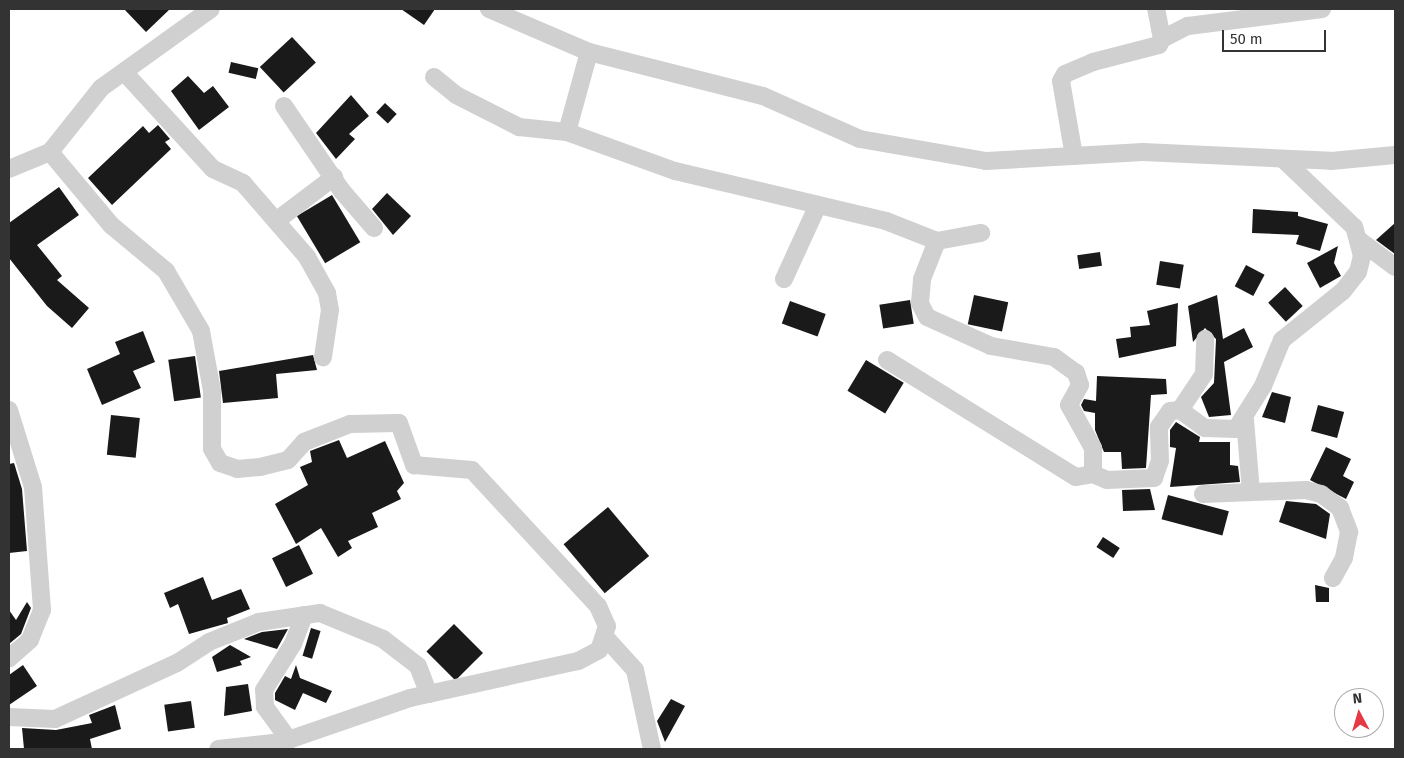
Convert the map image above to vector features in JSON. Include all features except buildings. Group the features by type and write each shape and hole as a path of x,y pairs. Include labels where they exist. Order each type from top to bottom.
{"street":[{"path":"9,169 50,152 101,88 125,73 211,9"},
{"path":"489,9 590,52 763,96 860,139 986,160 1143,152 1331,161 1395,155"},
{"path":"1156,9 1162,39"},
{"path":"1074,156 1062,97 1065,74 1092,62 1148,50 1162,39 1188,26 1322,9"},
{"path":"567,132 590,52"},
{"path":"125,73 213,169 243,183 307,258 327,293 330,310 323,357"},
{"path":"434,77 456,95 519,127 567,132 675,171 817,207 886,221 937,241 980,233"},
{"path":"284,106 334,177 374,228"},
{"path":"50,152 111,225 166,271 201,331 212,392 212,449 220,463 237,469 260,467 288,460 304,442 350,424 399,423 414,465 472,470 493,490 598,606 607,626 606,638 599,650 578,661 429,694 268,747 218,749"},
{"path":"1283,159 1354,227 1360,240 1395,267"},
{"path":"276,221 334,177"},
{"path":"784,279 817,207"},
{"path":"1180,410 1205,428 1223,432 1236,428 1245,420 1282,340 1343,291 1358,272 1360,240"},
{"path":"937,241 922,279 920,303 927,317 991,346 1054,357 1076,373 1080,385 1069,405 1093,448 1093,474"},
{"path":"886,360 1076,477 1093,474 1107,480 1154,478 1158,474 1162,418 1180,410 1204,374 1205,339"},
{"path":"9,410 33,487 42,610 30,640 9,658"},
{"path":"1245,420 1251,492"},
{"path":"1203,494 1306,490 1340,508 1348,532 1344,558 1333,578"},
{"path":"9,717 56,719 81,710 209,642 259,622 320,613 347,621 383,639 418,666 429,694"},
{"path":"289,740 265,707 264,690 293,644 304,614"},
{"path":"606,638 635,670 652,749"}]}
